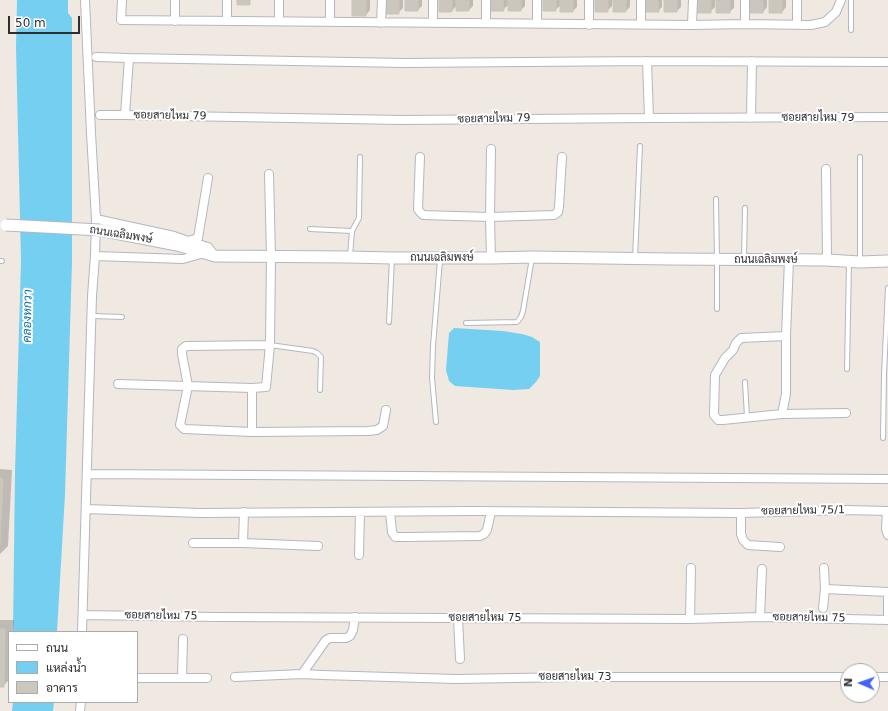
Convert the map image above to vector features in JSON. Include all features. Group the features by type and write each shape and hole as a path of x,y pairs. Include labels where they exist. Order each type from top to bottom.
{"main road":[{"name":"ถนนเฉลิมพงษ์","path":"3,225 100,230 177,245 210,254 392,258 532,257 827,260 855,262 888,261"}],"street":[{"path":"82,631 91,316 96,219 85,0"},
{"path":"122,0 121,20 641,25 811,25 825,22 836,12 841,0"},
{"path":"175,0 175,21"},
{"path":"227,0 227,21"},
{"path":"279,0 279,21"},
{"path":"330,0 330,22"},
{"path":"381,23 382,0"},
{"path":"433,0 434,23"},
{"path":"486,0 486,23"},
{"path":"537,0 537,23"},
{"path":"589,0 589,24"},
{"path":"641,0 641,25"},
{"path":"692,25 693,0"},
{"path":"745,0 745,24"},
{"path":"797,0 797,24"},
{"path":"96,57 404,64 647,61 888,62"},
{"name":"ซอยสายไหม 79","path":"129,58 125,115 400,120 888,117"},
{"path":"647,61 649,118"},
{"path":"751,118 752,61"},
{"path":"100,115 125,115"},
{"path":"491,149 491,258"},
{"path":"420,157 418,209 423,215 490,217 554,214 558,212 562,157"},
{"path":"826,169 827,260"},
{"path":"118,384 252,388 266,387 270,346 270,174"},
{"path":"188,241 198,238 208,178"},
{"path":"95,256 182,259 210,254 208,247 174,236 96,219"},
{"path":"782,414 786,394 786,336 789,260"},
{"path":"786,336 741,338 736,343 733,350 725,358 715,375 714,415 718,420 782,414 846,413"},
{"path":"270,346 186,346 182,349 188,386 180,425 184,429 252,432 368,431 377,430 382,426 386,410"},
{"path":"252,388 252,432"},
{"path":"87,474 888,479"},
{"name":"ซอยสายไหม 75/1","path":"86,509 200,513 741,513 846,510 888,511"},
{"path":"888,511 886,529 888,535"},
{"path":"243,543 244,512"},
{"path":"359,555 360,512"},
{"path":"390,512 392,532 395,537 480,536 488,530 491,512"},
{"path":"741,513 741,534 743,540 748,545 780,547"},
{"path":"193,543 318,546"},
{"path":"690,568 690,619"},
{"path":"823,608 825,589 824,568"},
{"path":"760,617 762,569"},
{"path":"825,589 888,592 888,619"},
{"name":"ซอยสายไหม 75","path":"83,615 690,619 760,617 888,619"},
{"path":"302,674 326,640 330,638 346,638 350,636 353,630 355,617"},
{"path":"458,618 460,659"},
{"path":"182,639 182,678"},
{"name":"ซอยสายไหม 73","path":"235,677 302,674 456,679 573,677 840,677"},
{"path":"138,678 207,678"}],"lane":[{"path":"851,0 851,30"},
{"path":"635,258 640,146"},
{"path":"350,256 352,231 359,218 360,157"},
{"path":"847,369 855,262 860,157"},
{"path":"716,199 717,309"},
{"path":"744,260 745,208"},
{"path":"310,229 352,231"},
{"path":"466,323 517,322 523,311 532,257"},
{"path":"389,322 392,258"},
{"path":"436,422 432,378 433,346 441,258"},
{"path":"883,438 886,425 888,288"},
{"path":"91,316 122,317"},
{"path":"270,346 313,351 317,353 321,357 320,390"},
{"path":"745,382 747,418"}],"water":[{"name":"คลองหกวา","path":"17,0 68,0 68,13 72,18 72,262 65,494 57,631 13,631 15,473 21,260 16,47"},
{"path":"454,328 503,331 532,337 540,342 540,376 529,389 513,390 455,386 449,381 446,370 449,333"},
{"path":"13,703 54,703 53,711 12,711"}],"building":[{"path":"237,0 250,0 250,5 237,5"},
{"path":"352,0 366,0 366,16 352,16"},
{"path":"386,0 399,0 399,14 386,14"},
{"path":"405,0 418,0 418,11 405,11"},
{"path":"439,0 452,0 452,12 439,12"},
{"path":"456,0 469,0 469,11 456,11"},
{"path":"490,0 503,0 504,11 490,11"},
{"path":"508,0 521,0 521,11 508,11"},
{"path":"543,0 556,0 556,11 543,11"},
{"path":"560,0 573,0 573,12 560,12"},
{"path":"595,0 608,0 608,12 595,12"},
{"path":"613,0 626,0 626,12 613,12"},
{"path":"645,0 658,0 659,12 645,12"},
{"path":"664,0 677,0 677,12 664,12"},
{"path":"698,0 711,0 711,13 697,13"},
{"path":"716,0 730,0 730,13 716,13"},
{"path":"750,0 763,0 763,13 750,13"},
{"path":"769,0 782,0 782,13 769,13"},
{"path":"0,478 3,479 0,544"},
{"path":"0,629 5,629 4,687 0,687"}]}
